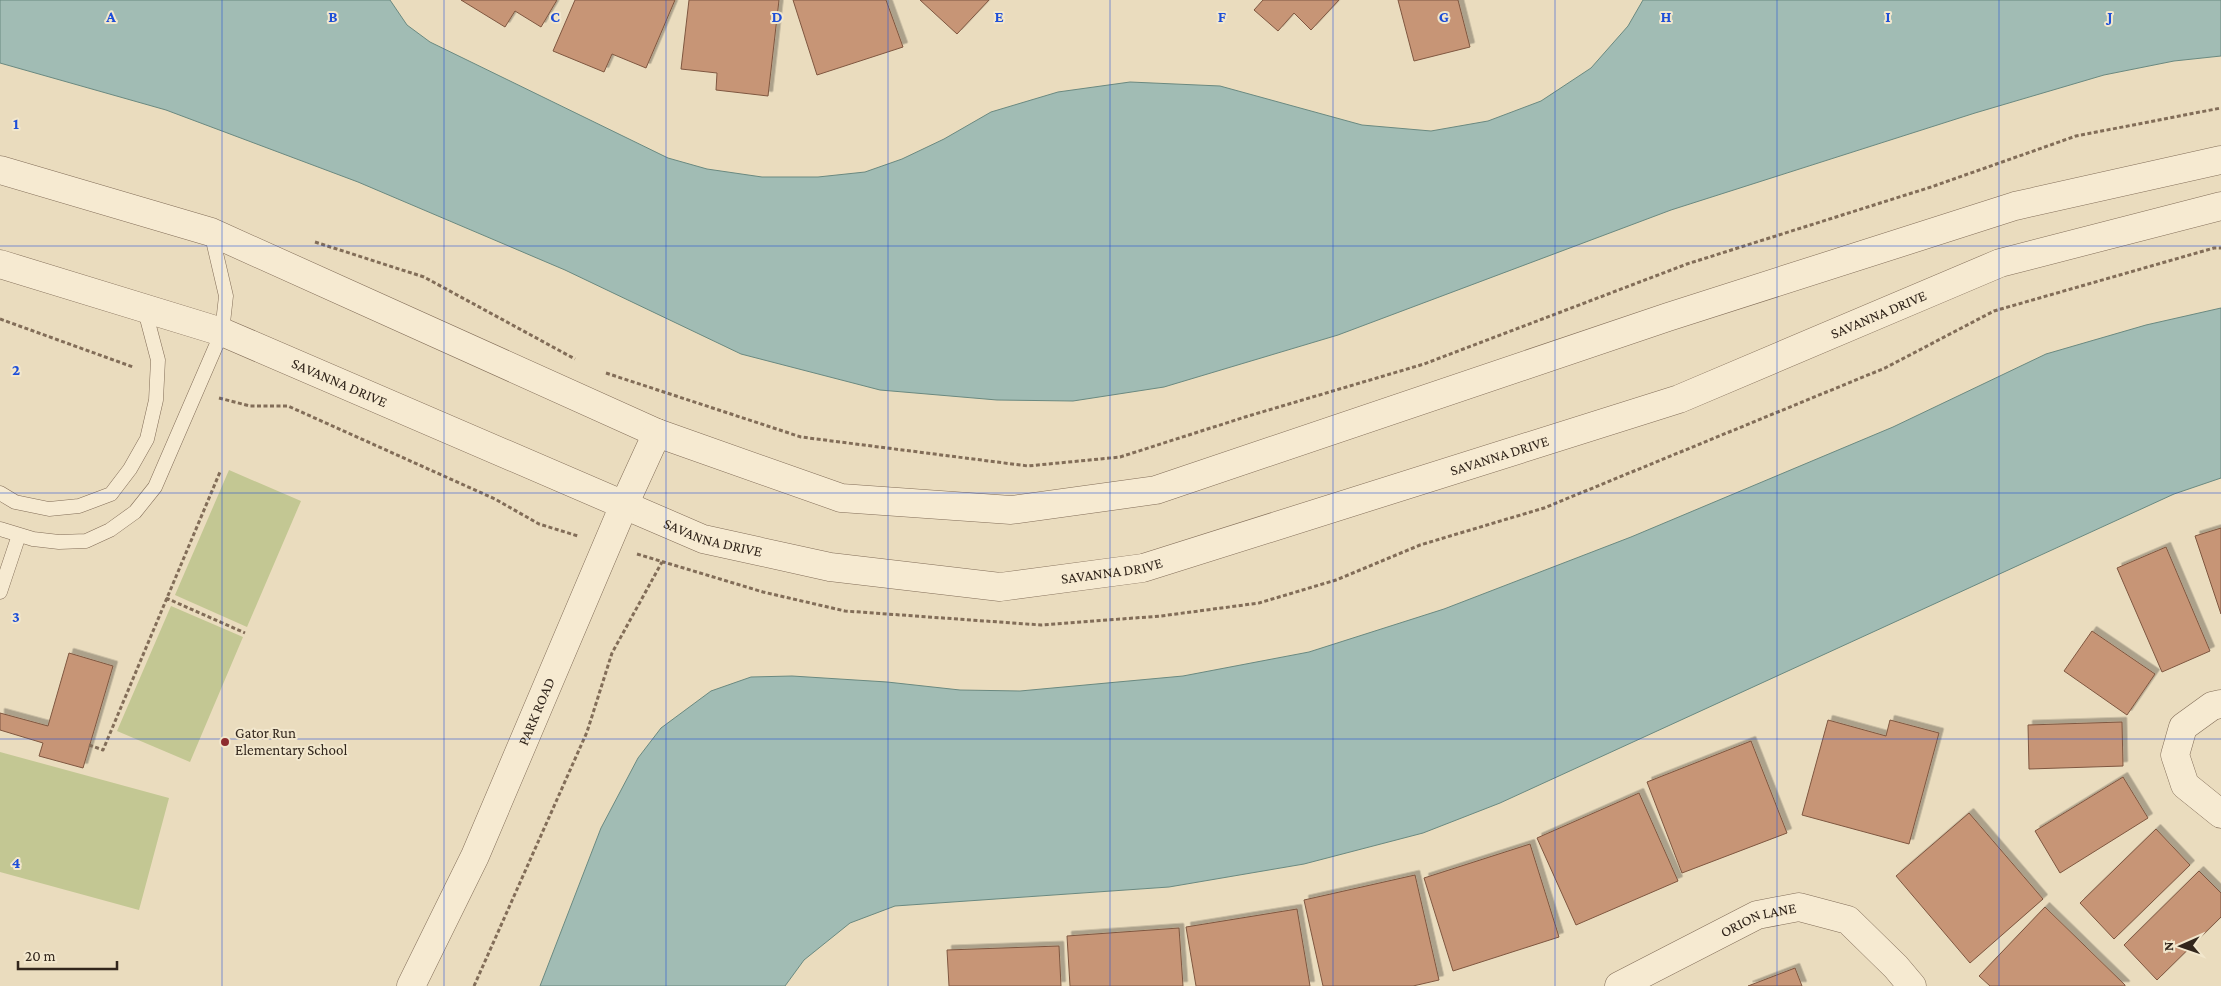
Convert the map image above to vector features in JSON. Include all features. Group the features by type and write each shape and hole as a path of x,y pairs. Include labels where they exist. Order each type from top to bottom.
{"street":[{"path":"0,170 211,232 657,433 841,498 1012,510 1156,490 1668,317 2015,206 2221,160"},
{"name":"SAVANNA DRIVE","path":"0,264 144,306 222,332 703,539 830,567 1000,586 1143,568 1679,399 2000,263 2221,206"},
{"name":"PARK ROAD","path":"411,986 475,856 624,505 657,433"},
{"path":"2221,704 2212,706 2183,727 2174,755 2186,785 2221,814"},
{"name":"ORION LANE","path":"1619,986 1757,915 1799,907 1848,920 1896,967 1912,986"}],"lane":[{"path":"0,529 33,539 59,542 86,541 110,530 135,512 155,487 166,466 222,332 226,296 211,232"},
{"path":"0,493 15,502 49,508 80,506 112,494 130,470 148,439 156,400 158,360 144,306"},
{"path":"0,592 19,535"}],"path":[{"path":"602,372 800,437 1028,466 1120,457 1245,417 1424,364 1687,264 1931,187 2076,136 2221,108"},
{"path":"311,241 424,277 576,360"},
{"path":"90,745 103,750 220,472"},
{"path":"474,986 586,732 612,653 662,562"},
{"path":"166,598 245,633"}],"green space":[{"path":"229,470 301,501 247,627 175,595"},
{"path":"171,606 243,637 190,762 117,731"},
{"path":"0,752 169,798 139,910 0,872"}],"water":[{"path":"0,0 390,0 407,25 430,42 668,158 707,169 762,177 818,177 865,172 902,159 944,139 991,112 1058,92 1130,82 1220,86 1362,125 1431,131 1488,121 1541,101 1591,68 1628,26 1643,0 2221,0 2221,56 2174,61 2104,75 1975,113 1671,210 1338,335 1164,387 1073,401 997,400 880,390 741,354 565,270 358,182 166,110 0,63"},
{"path":"2221,308 2221,478 2174,494 1500,803 1423,833 1304,864 1169,887 895,906 850,923 804,960 785,986 540,986 601,828 638,758 661,728 711,691 751,677 792,676 887,682 960,690 1020,691 1183,676 1309,652 1444,609 1631,537 1893,427 2046,354 2146,325"}],"building":[{"path":"461,0 557,0 541,27 515,11 505,27"},
{"path":"575,0 675,0 646,68 612,54 604,72 553,51"},
{"path":"689,0 779,0 768,96 716,90 717,73 681,69"},
{"path":"793,0 886,0 903,47 817,75"},
{"path":"920,0 989,0 957,34"},
{"path":"1263,0 1339,0 1311,30 1294,13 1278,31 1254,10"},
{"path":"1398,0 1458,0 1470,47 1414,61"},
{"path":"2221,528 2221,614 2195,536"},
{"path":"2166,547 2210,651 2162,672 2117,568"},
{"path":"2092,631 2155,674 2127,715 2064,671"},
{"path":"69,653 113,666 83,768 39,756 43,743 0,730 0,713 48,726"},
{"path":"1828,720 1886,736 1890,720 1939,733 1909,844 1802,815"},
{"path":"2122,722 2123,766 2029,769 2028,725"},
{"path":"1751,741 1787,833 1682,873 1647,782"},
{"path":"2123,777 2148,818 2060,873 2035,831"},
{"path":"1639,793 1678,881 1576,925 1537,838"},
{"path":"1969,813 2043,899 1970,963 1896,876"},
{"path":"2156,829 2190,865 2114,939 2080,903"},
{"path":"1530,844 1559,937 1453,971 1424,878"},
{"path":"2199,871 2221,893 2221,917 2157,980 2124,945"},
{"path":"1415,875 1439,980 1413,986 1323,986 1304,900"},
{"path":"2045,907 2125,986 1990,986 1979,976"},
{"path":"1297,909 1310,986 1196,986 1186,927"},
{"path":"1179,928 1183,986 1070,986 1067,936"},
{"path":"1059,946 1061,986 949,986 947,950"},
{"path":"1795,968 1802,986 1748,986"}],"place":[{"name":"Gator Run Elementary School","path":"225,742"}]}
